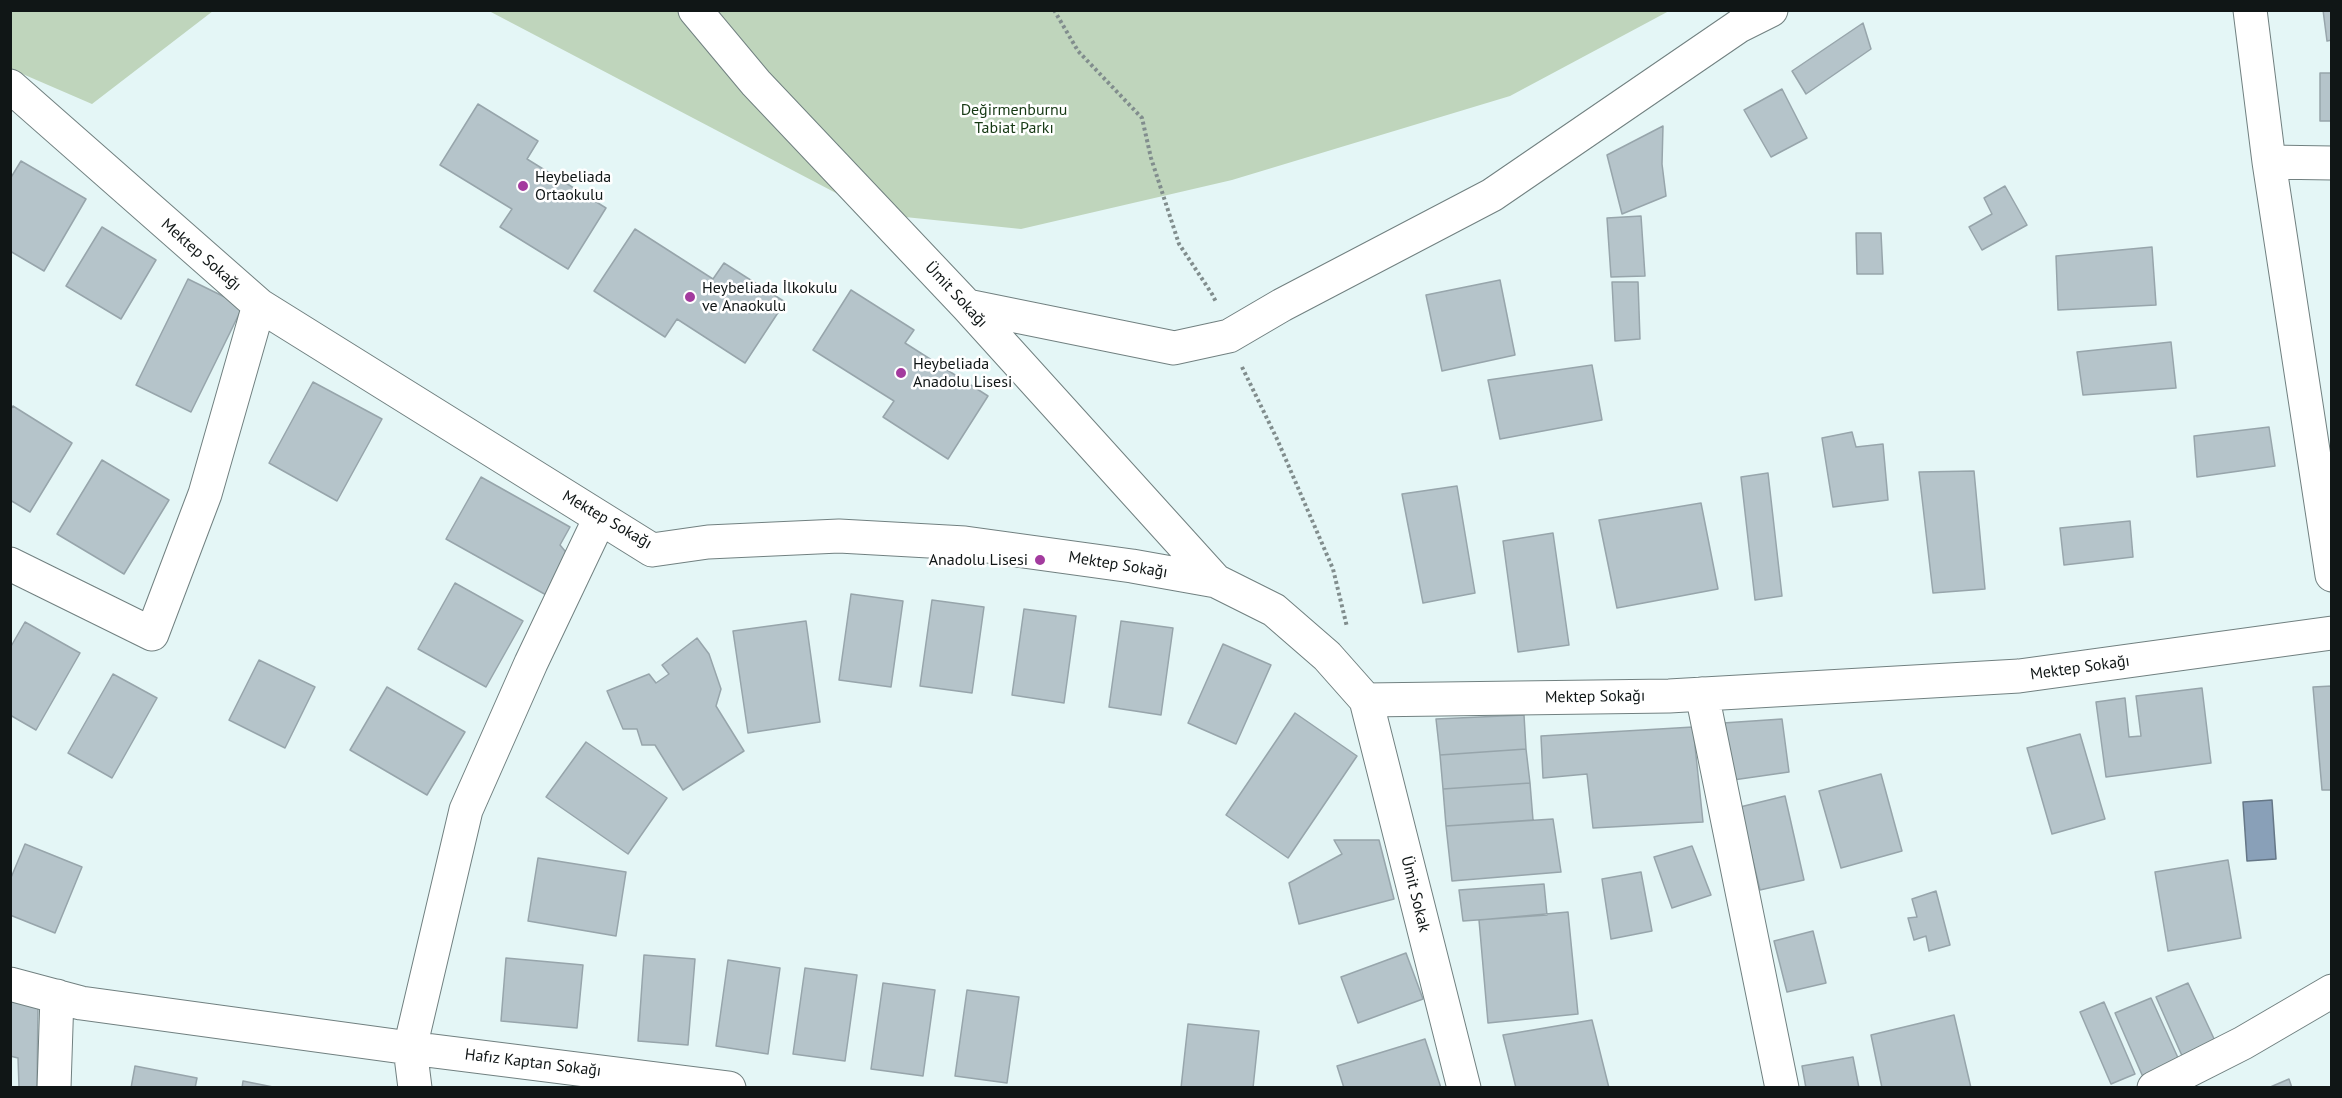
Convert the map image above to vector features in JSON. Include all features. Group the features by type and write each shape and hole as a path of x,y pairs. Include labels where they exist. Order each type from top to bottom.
{"street":[{"name":"Ümit Sokağı","path":"695,10 756,83 967,306 1216,582"},
{"path":"967,306 1174,348 1229,336 1282,305 1492,195 1740,26 1772,10"},
{"path":"2250,10 2269,162 2331,574"},
{"name":"Mektep Sokağı","path":"10,86 260,305 652,550 708,542 840,536 965,543 1132,566 1216,582 1274,610 1327,656 1366,700 1702,694 2019,676 2331,633"},
{"path":"2269,162 2331,163"},
{"path":"10,564 152,634 206,494 260,305"},
{"path":"415,1088 410,1048 466,810 531,663 600,518"},
{"path":"1702,694 1782,1088"},
{"name":"Ümit Sokak","path":"1366,700 1464,1088"},
{"name":"Hafız Kaptan Sokağı","path":"10,984 81,1003 410,1048 729,1088"},
{"path":"2154,1088 2243,1043 2331,991"},
{"path":"54,1088 57,996"}],"path":[{"path":"1054,10 1078,51 1142,118 1151,158 1179,244 1212,294 1277,439 1333,569 1349,635"}],"green space":[{"path":"11,11 213,11 92,104 11,69"},
{"name":"Değirmenburnu Tabiat Parkı","path":"489,11 1669,11 1510,96 1232,180 1021,229 876,214"}],"water":[{"path":"2272,800 2276,859 2247,861 2243,802"}],"building":[{"path":"2323,10 2332,10 2332,40 2327,41"},
{"path":"1863,23 1871,49 1806,94 1792,71"},
{"path":"2320,73 2332,73 2332,121 2320,121"},
{"path":"1782,89 1807,138 1771,157 1744,110"},
{"name":"Heybeliada Ortaokulu","path":"478,104 538,141 527,159 606,208 568,269 500,227 512,209 440,165"},
{"path":"1663,126 1662,164 1666,196 1622,214 1607,155"},
{"path":"21,161 86,199 44,271 10,251 10,179"},
{"path":"2005,186 2027,225 1982,250 1969,227 1992,214 1984,198"},
{"path":"1641,216 1645,276 1611,277 1607,218"},
{"path":"102,227 156,260 121,319 66,286"},
{"name":"Heybeliada İlkokulu ve Anaokulu","path":"635,229 713,279 724,263 785,302 745,363 677,319 665,337 594,291"},
{"path":"1856,233 1881,233 1883,274 1857,274"},
{"path":"2152,247 2156,305 2058,310 2056,256"},
{"path":"188,279 243,306 191,412 136,385"},
{"path":"1500,280 1515,355 1442,371 1426,295"},
{"path":"1612,282 1638,282 1640,339 1615,341"},
{"name":"Heybeliada Anadolu Lisesi","path":"851,290 914,330 905,343 988,396 948,459 883,417 894,401 813,350"},
{"path":"2171,342 2176,388 2083,395 2077,352"},
{"path":"1592,365 1602,420 1500,439 1488,380"},
{"path":"313,382 382,419 337,501 269,463"},
{"path":"13,406 72,443 30,512 10,500 10,410"},
{"path":"2269,427 2275,466 2197,477 2194,436"},
{"path":"1852,432 1856,447 1883,444 1888,500 1833,507 1822,438"},
{"path":"102,460 169,500 124,574 57,534"},
{"path":"1974,471 1985,589 1933,593 1919,472"},
{"path":"1768,473 1782,596 1755,600 1741,477"},
{"path":"481,477 570,527 560,545 570,557 548,596 446,539"},
{"path":"1457,486 1475,593 1423,603 1402,494"},
{"path":"1701,503 1718,589 1617,608 1599,520"},
{"path":"2130,521 2133,557 2064,565 2060,528"},
{"path":"1553,533 1569,645 1518,652 1503,541"},
{"path":"455,583 523,621 486,687 418,649"},
{"path":"851,594 903,601 891,687 839,680"},
{"path":"932,600 984,607 972,693 920,686"},
{"path":"1024,609 1076,616 1064,703 1012,695"},
{"path":"806,621 820,722 748,733 733,631"},
{"path":"1121,621 1173,628 1161,715 1109,707"},
{"path":"25,622 80,653 36,730 10,715 10,648"},
{"path":"697,638 709,654 721,689 716,706 744,751 683,790 655,745 642,745 637,729 623,729 607,691 649,674 656,683 669,674 662,665"},
{"path":"1223,644 1271,665 1236,744 1188,723"},
{"path":"259,660 315,687 285,748 229,720"},
{"path":"113,674 157,698 112,778 68,753"},
{"path":"2332,686 2332,790 2322,790 2313,687"},
{"path":"387,687 465,732 427,795 350,750"},
{"path":"2202,688 2211,763 2106,777 2096,702 2125,698 2129,737 2141,736 2136,696"},
{"path":"1295,713 1357,756 1288,858 1226,815"},
{"path":"1524,715 1526,749 1440,755 1436,719"},
{"path":"1782,719 1789,772 1733,780 1723,723"},
{"path":"1693,727 1703,822 1593,828 1587,774 1543,778 1541,736"},
{"path":"2080,734 2105,819 2052,834 2027,748"},
{"path":"586,742 667,798 628,854 546,797"},
{"path":"1526,749 1530,783 1443,789 1440,755"},
{"path":"1881,774 1902,851 1841,868 1819,791"},
{"path":"1530,783 1533,820 1446,826 1443,789"},
{"path":"1785,796 1804,880 1760,890 1740,807"},
{"path":"1553,819 1561,872 1452,881 1446,826"},
{"path":"1334,840 1379,840 1394,899 1299,924 1289,883 1342,854"},
{"path":"25,844 82,867 55,933 10,915 10,880"},
{"path":"1692,846 1711,895 1672,908 1654,857"},
{"path":"538,858 626,872 616,936 528,921"},
{"path":"2228,860 2241,938 2168,951 2155,872"},
{"path":"1641,872 1652,931 1611,939 1602,879"},
{"path":"1544,884 1547,915 1463,921 1459,890"},
{"path":"1936,891 1950,945 1929,951 1926,936 1914,940 1908,918 1917,917 1912,899"},
{"path":"1568,912 1578,1014 1488,1023 1479,920"},
{"path":"1813,931 1826,983 1787,992 1774,941"},
{"path":"1406,953 1423,999 1358,1023 1341,977"},
{"path":"644,955 695,959 688,1045 638,1041"},
{"path":"506,958 583,965 577,1028 501,1021"},
{"path":"728,960 780,968 768,1054 716,1046"},
{"path":"805,968 857,975 845,1061 793,1054"},
{"path":"883,983 935,990 923,1076 871,1069"},
{"path":"2188,983 2216,1043 2183,1058 2156,997"},
{"path":"967,990 1019,997 1007,1083 955,1076"},
{"path":"10,998 38,1006 37,1088 10,1088 19,1087 18,1058 10,1056"},
{"path":"2151,998 2179,1060 2143,1077 2115,1013"},
{"path":"2104,1002 2135,1074 2111,1084 2080,1012"},
{"path":"1954,1015 1971,1088 1882,1088 1871,1035"},
{"path":"1592,1020 1609,1088 1516,1088 1503,1035"},
{"path":"1188,1024 1259,1031 1253,1088 1181,1088"},
{"path":"1425,1039 1441,1088 1344,1088 1337,1066"},
{"path":"1853,1057 1859,1088 1806,1088 1802,1066"},
{"path":"135,1066 197,1078 195,1088 131,1088"},
{"path":"2289,1079 2292,1088 2268,1088"},
{"path":"243,1081 278,1088 242,1088"}],"place":[{"name":"Heybeliada Ortaokulu","path":"523,186"},
{"name":"Heybeliada İlkokulu ve Anaokulu","path":"690,297"},
{"name":"Heybeliada Anadolu Lisesi","path":"901,373"},
{"name":"Anadolu Lisesi","path":"1040,560"}]}
